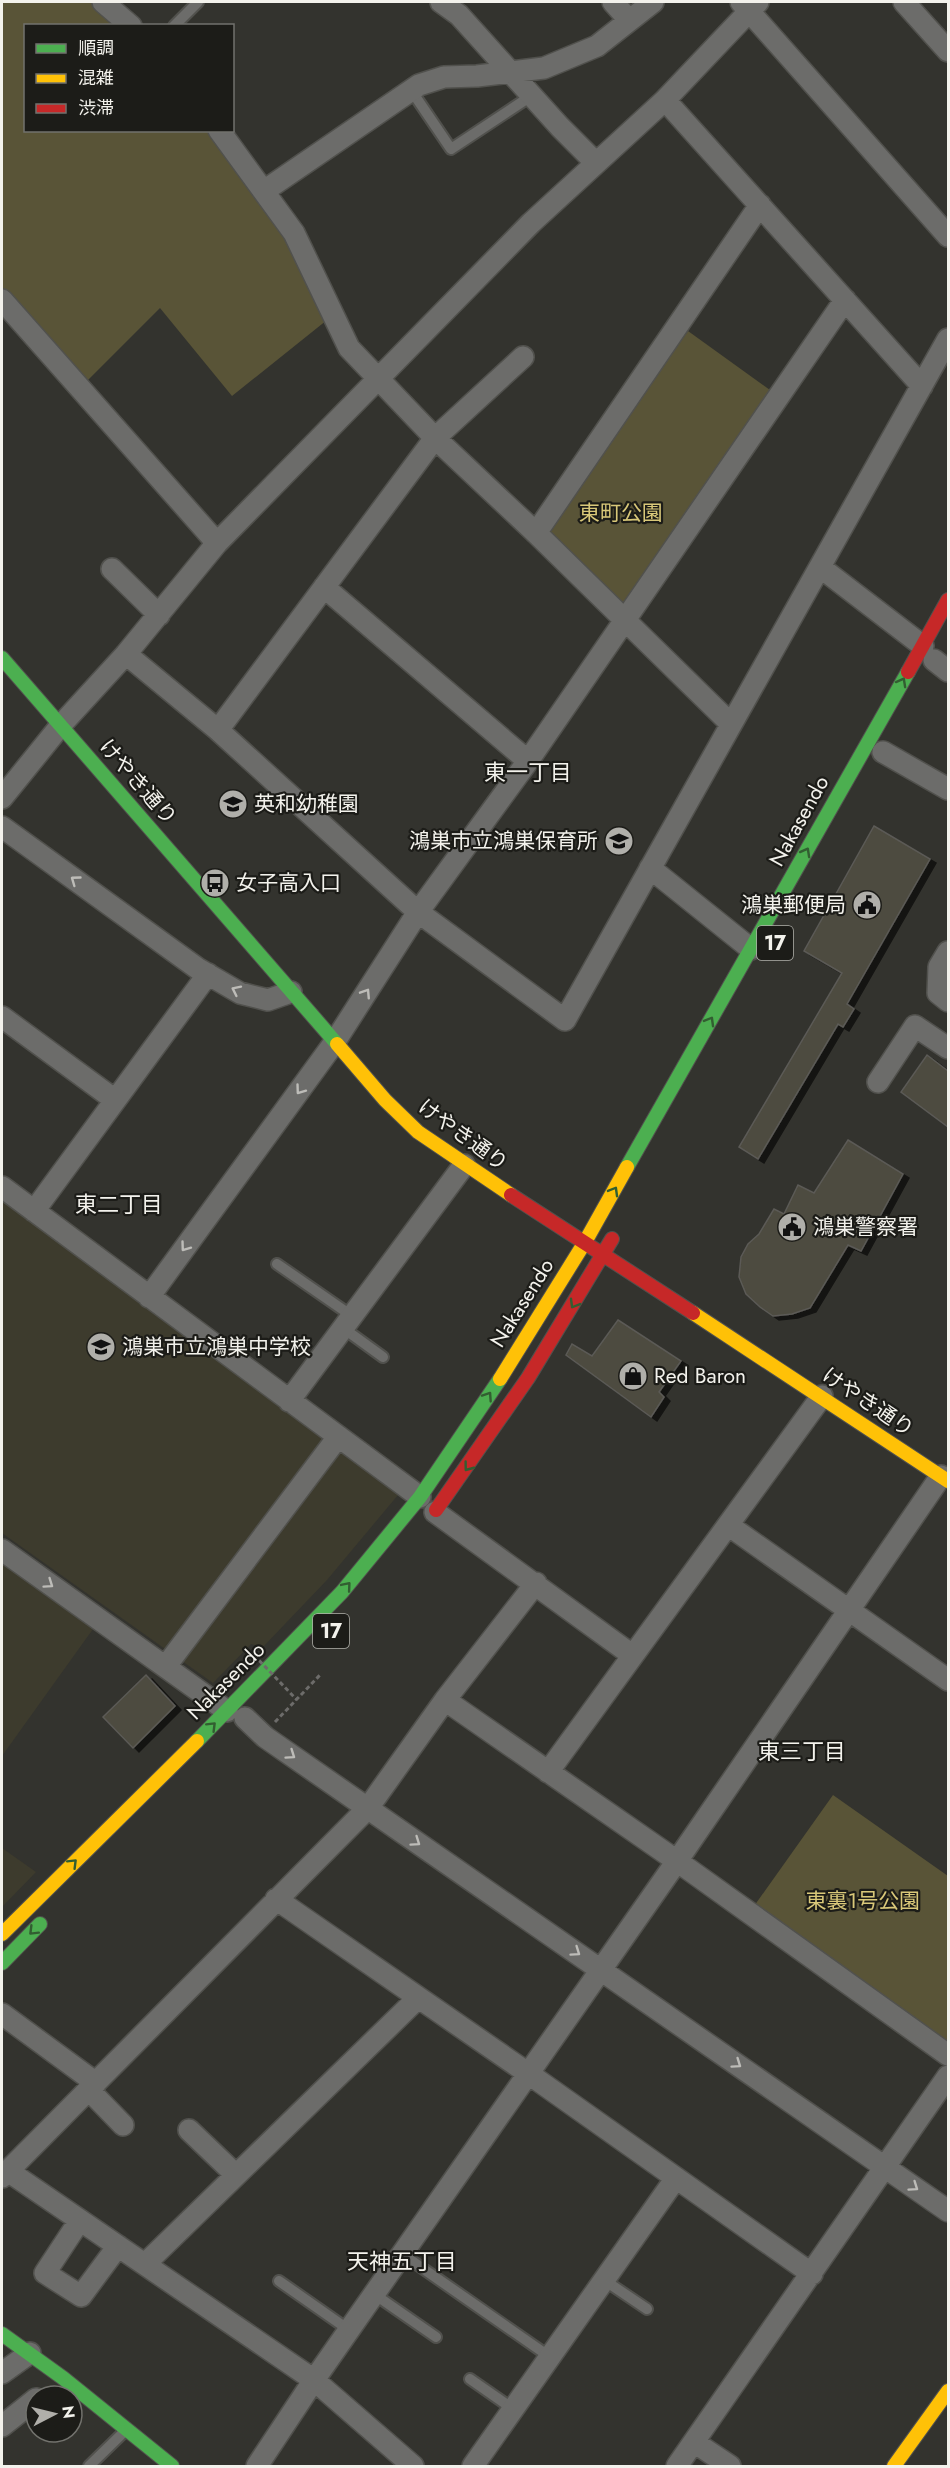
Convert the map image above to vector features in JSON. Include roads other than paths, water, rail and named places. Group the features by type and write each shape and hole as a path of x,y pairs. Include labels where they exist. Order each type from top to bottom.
{"main road":[{"name":"Nakasendo","path":"427,1510 498,1382 585,1242 751,949 934,660 948,600"},
{"name":"けやき通り","path":"2,658 334,1042 385,1100 418,1132 464,1165 822,1396 945,1479"},
{"name":"Nakasendo","path":"2,1934 240,1717 342,1592 427,1510 483,1448 535,1371 621,1223"},
{"path":"2,1963 52,1912"},
{"path":"2,2334 63,2378 172,2466"},
{"path":"894,2466 948,2391"}],"street":[{"path":"104,2 129,24"},
{"path":"441,2 459,15 531,96 596,163"},
{"path":"613,2 629,20"},
{"path":"264,191 419,85 444,77 544,68 597,46 653,2"},
{"path":"904,2 947,46"},
{"path":"2,798 61,725 159,615 217,543 531,223 665,100 749,5 948,236"},
{"path":"665,100 922,386"},
{"path":"220,132 294,233 349,348 435,438 536,533 731,724"},
{"path":"536,533 760,205"},
{"path":"2,300 217,543"},
{"path":"149,1297 334,1042 418,912 528,761 844,300"},
{"path":"126,654 218,730 418,912 565,1020 948,339"},
{"path":"218,730 435,438 524,357"},
{"path":"820,567 934,660"},
{"path":"112,569 159,615"},
{"path":"324,587 528,761"},
{"path":"883,752 948,789"},
{"path":"2,827 208,974 240,993 268,1000 291,992"},
{"path":"650,868 751,949"},
{"path":"948,952 939,967 938,993 948,1000"},
{"path":"33,1211 208,974"},
{"path":"2,1017 115,1100"},
{"path":"878,1082 915,1026 948,1048"},
{"path":"289,1401 464,1165"},
{"path":"2,1187 338,1437 427,1510 536,1583 632,1655"},
{"path":"548,1772 822,1396"},
{"path":"166,1666 338,1437"},
{"path":"257,2466 314,2380 677,1861 849,1610 945,1479"},
{"path":"728,1526 948,1680"},
{"path":"2,1550 266,1737 948,2211"},
{"path":"413,2466 314,2380 80,2220 5,2174 368,1808 445,1700 536,1583"},
{"path":"445,1700 677,1861 948,2055"},
{"path":"276,1899 812,2274"},
{"path":"145,2264 418,1998"},
{"path":"2,2014 92,2087 123,2125"},
{"path":"677,2466 948,2076"},
{"path":"189,2130 236,2175"},
{"path":"473,2466 676,2178"},
{"path":"80,2220 45,2273 81,2296 118,2246"},
{"path":"2,2373 30,2353"},
{"path":"55,2384 63,2378"},
{"path":"2,2426 24,2409"},
{"path":"694,2442 730,2466"}],"lane":[{"path":"176,24 198,2"},
{"path":"411,90 451,149 531,96"},
{"path":"277,1264 348,1322 383,1357"},
{"path":"402,2254 550,2357"},
{"path":"604,2280 647,2309"},
{"path":"279,2281 349,2330"},
{"path":"374,2294 436,2337"},
{"path":"470,2379 513,2409"},
{"path":"89,2466 126,2430"}],"place":[{"name":"英和幼稚園","path":"233,804"},
{"name":"鴻巣市立鴻巣保育所","path":"619,841"},
{"name":"女子高入口","path":"215,883"},
{"name":"鴻巣郵便局","path":"867,905"},
{"name":"鴻巣警察署","path":"792,1227"},
{"name":"鴻巣市立鴻巣中学校","path":"101,1347"},
{"name":"Red Baron","path":"633,1376"}],"district":[{"name":"東一丁目","path":"528,772"},
{"name":"東二丁目","path":"119,1204"},
{"name":"東三丁目","path":"802,1751"},
{"name":"天神五丁目","path":"402,2261"}],"park label":[{"name":"東町公園","path":"621,513"},
{"name":"東裏1号公園","path":"863,1901"}]}
